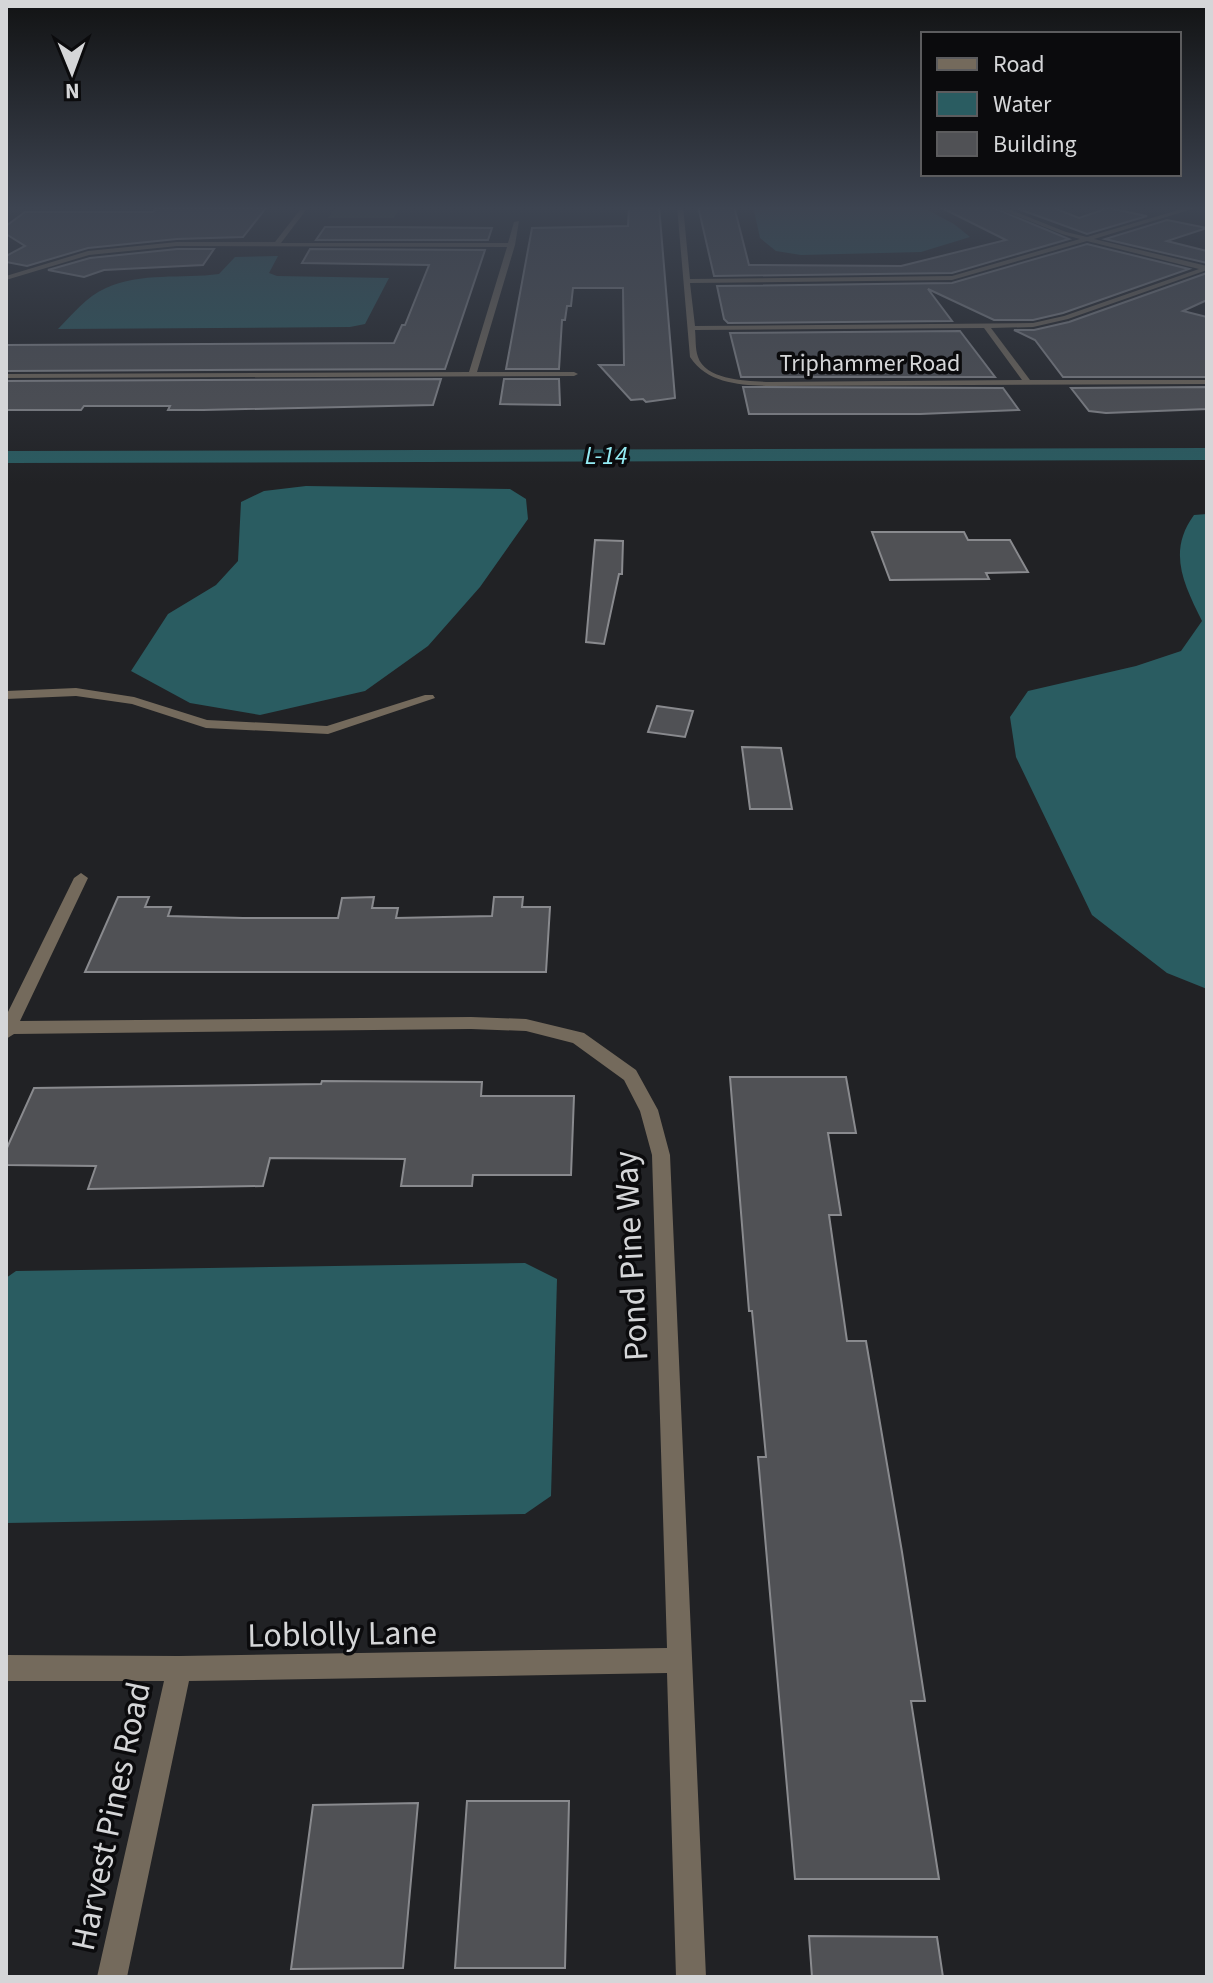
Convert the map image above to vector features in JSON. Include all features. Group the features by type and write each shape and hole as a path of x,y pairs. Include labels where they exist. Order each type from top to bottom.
{"street":[{"path":"472,375 496,299"},
{"name":"Triphammer Road","path":"688,299 694,357 699,366 722,377 744,382 1207,382"},
{"path":"691,328 1033,325 1066,318 1120,299"},
{"path":"987,327 1028,383"},
{"path":"6,376 574,374"},
{"path":"6,695 76,692 134,701 206,724 328,730 429,698"},
{"path":"7,1030 81,878"},
{"name":"Pond Pine Way","path":"7,1030 471,1023 526,1025 578,1038 630,1075 649,1110 661,1155 691,1977"},
{"name":"Loblolly Lane","path":"6,1668 179,1669 680,1660"},
{"name":"Harvest Pines Road","path":"112,1977 179,1669"}],"water":[{"path":"89,299 378,299 365,324 350,327 58,329"},
{"path":"306,486 510,489 526,499 528,519 480,587 428,646 365,691 260,715 190,703 131,671 168,614 216,585 238,561 241,502 264,491"},
{"path":"1207,514 1207,989 1167,973 1092,915 1016,757 1010,717 1028,691 1136,666 1181,651 1202,621 1184,581 1181,542 1194,515"},
{"path":"525,1263 557,1279 551,1496 525,1514 6,1523 6,1278 16,1271"}],"building":[{"path":"416,299 469,299 445,369 6,371 6,345 394,343 402,325 405,325"},
{"path":"519,299 572,299 565,320 562,320 559,369 506,369"},
{"path":"623,299 667,299 675,398 646,402 643,399 631,400 599,365 624,365"},
{"path":"720,299 935,299 952,321 728,323 724,319"},
{"path":"948,299 1104,299 1033,320 994,320"},
{"path":"1135,299 1207,299 1183,311 1207,317 1207,377 1063,377 1035,340 1014,330 1034,330 1069,322"},
{"path":"960,331 995,377 741,377 730,333"},
{"path":"441,379 433,405 203,410 168,410 170,406 84,406 81,410 6,410 6,381"},
{"path":"504,379 559,379 560,405 500,404"},
{"path":"743,387 1003,388 1019,410 920,414 749,414"},
{"path":"1207,387 1207,409 1106,413 1089,411 1071,388"},
{"path":"872,532 964,532 968,540 1010,540 1028,572 986,573 989,579 890,580"},
{"path":"595,540 623,541 622,574 619,574 604,644 586,642"},
{"path":"657,706 693,711 685,737 648,732"},
{"path":"742,747 781,748 792,809 750,809"},
{"path":"118,897 149,897 145,907 171,907 168,916 338,918 342,898 374,897 372,908 398,908 396,918 492,916 494,897 523,897 522,907 550,907 546,972 85,972"},
{"path":"730,1077 846,1077 856,1133 828,1133 841,1215 829,1215 847,1341 866,1341 902,1552 925,1701 911,1701 939,1879 795,1879 758,1457 766,1457 752,1311 749,1311"},
{"path":"322,1081 482,1082 481,1096 574,1096 571,1175 473,1175 472,1186 401,1186 405,1159 270,1158 263,1186 88,1189 96,1166 6,1165 6,1150 34,1088 321,1084"},
{"path":"467,1801 569,1801 565,1968 455,1968"},
{"path":"418,1803 403,1968 291,1969 313,1805"},
{"path":"809,1936 937,1937 943,1977 812,1977"}],"waterway":[{"name":"L-14","path":"6,457 1207,454"}]}
